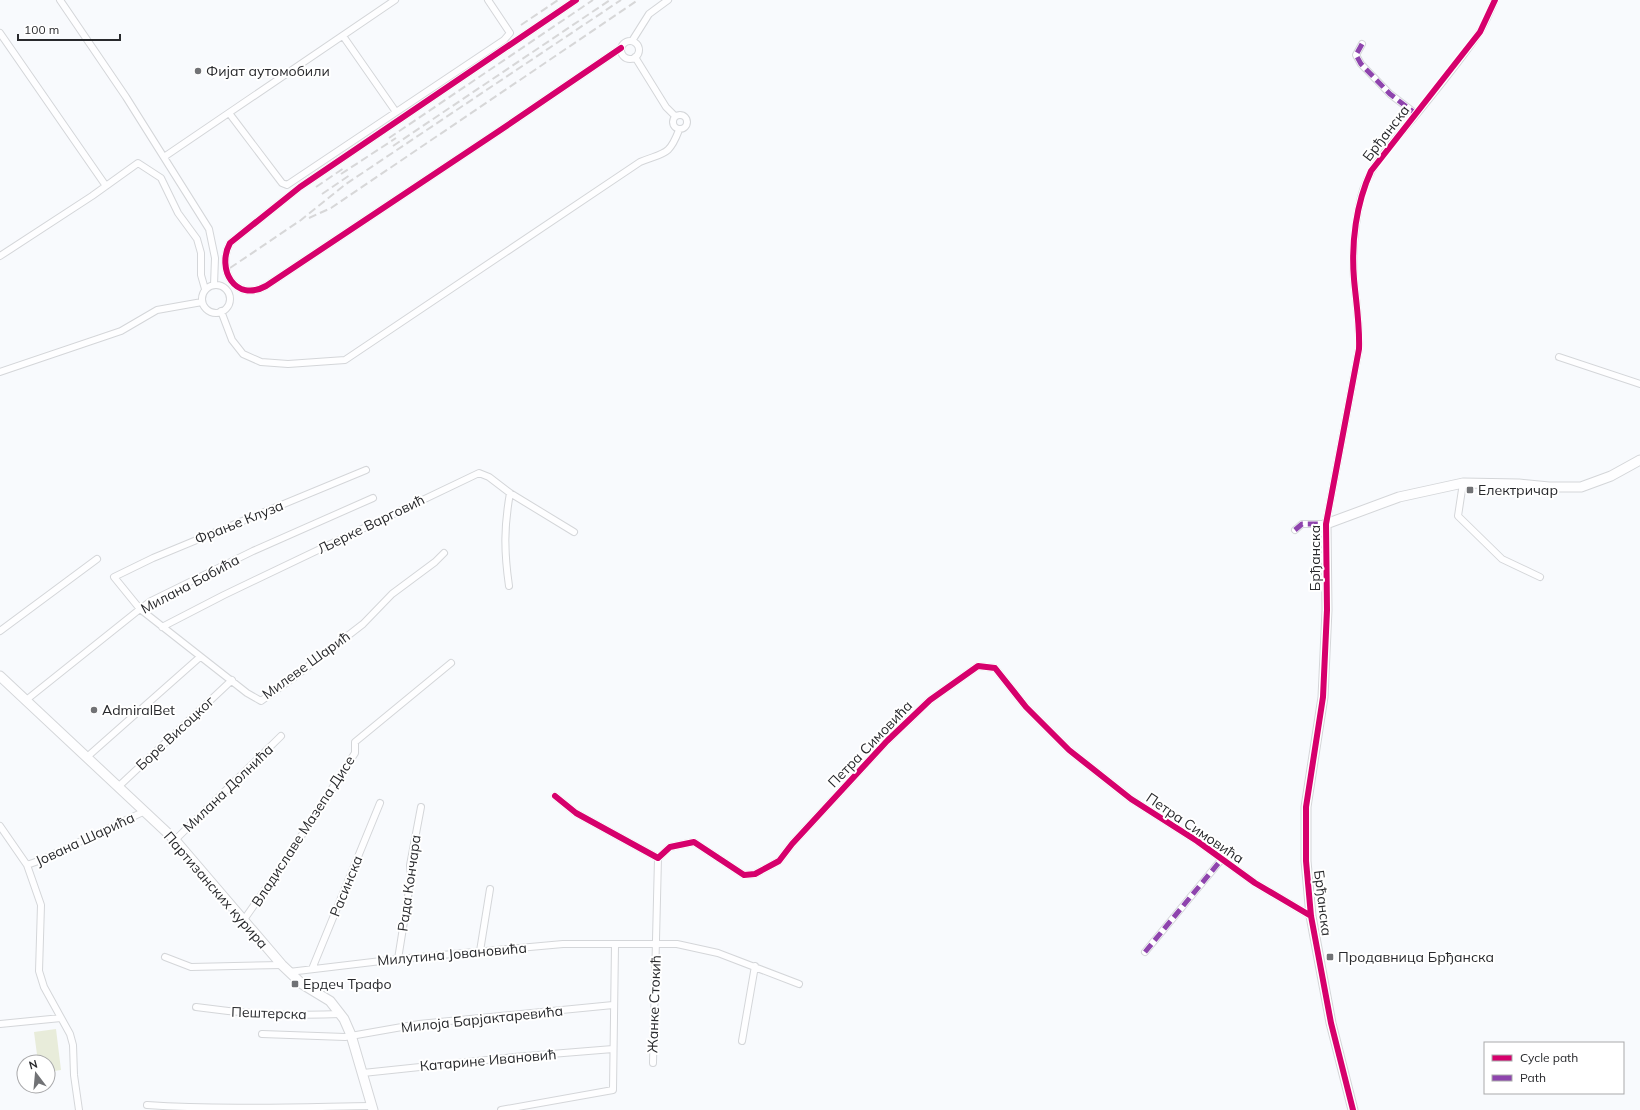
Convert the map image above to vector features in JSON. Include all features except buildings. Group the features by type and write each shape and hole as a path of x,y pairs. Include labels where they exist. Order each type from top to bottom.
{"street":[{"path":"60,0 126,97 209,229 216,258 214,285"},
{"path":"164,157 395,0"},
{"path":"229,113 282,183 287,185 504,40 510,33 488,0"},
{"path":"576,0 300,187 230,243 224,259 231,280 241,288 252,291 258,290 278,279 500,132 621,48 624,43 632,41 649,14 668,0"},
{"name":"Брђанска","path":"1353,1110 1331,1023 1311,916 1306,861 1306,807 1323,697 1327,610 1326,524 1359,349 1360,330 1354,279 1353,255 1361,198 1371,171 1480,32 1495,0"},
{"path":"0,33 106,186"},
{"path":"343,36 396,112"},
{"path":"632,41 638,46 638,52 635,57"},
{"path":"1362,44 1356,55 1361,64 1390,94 1416,114"},
{"path":"621,48 622,54 627,58 635,57"},
{"path":"635,57 666,107 675,116"},
{"path":"221,311 232,340 243,354 261,362 288,364 345,360 640,162 667,152 673,146 679,130 686,127 687,120 682,115 675,116"},
{"path":"675,116 672,121 673,125 679,130"},
{"path":"0,256 138,163 161,178 178,213 197,239 201,253 201,275 206,289"},
{"path":"214,285 222,286 228,293 228,305 221,311 212,312 204,306 202,302 203,293 206,289 214,285"},
{"path":"0,372 121,331 157,310 202,302"},
{"path":"1559,357 1640,384"},
{"path":"1295,530 1302,524 1326,524 1399,497 1463,483 1581,487 1611,476 1640,460"},
{"name":"Фрање Клуза","path":"114,576 153,558 366,470"},
{"name":"Љерке Варговић","path":"162,626 479,473 489,477 510,493 574,532"},
{"path":"1463,483 1458,516 1502,558 1540,577"},
{"path":"509,586 505,558 505,522 510,493"},
{"name":"Милана Бабића","path":"25,701 140,609 151,602 253,551 373,498"},
{"name":"Милеве Шарић","path":"114,576 140,609 247,693 261,701 294,678 363,624 392,594 435,562 444,553"},
{"path":"0,631 98,559"},
{"path":"87,757 200,657"},
{"name":"Владиславе Мазепа Дисе","path":"243,921 287,858 355,753 355,742 451,663"},
{"name":"Петра Симовића","path":"658,858 670,847 694,842 744,875 755,874 779,861 792,844 887,740 930,700 978,666 995,668 1026,707 1069,750 1125,794 1197,841 1221,860 1255,883 1311,916"},
{"name":"Партизанских курира","path":"0,676 25,701 87,757 143,812 175,840 243,921 289,972 302,984 330,1001 341,1014 351,1035 372,1108"},
{"name":"Боре Висоцког","path":"118,787 232,680"},
{"name":"Милана Долнића","path":"175,840 281,736"},
{"path":"555,796 576,813 658,858"},
{"name":"Расинска","path":"312,969 380,802"},
{"name":"Рада Кончара","path":"398,959 411,878 410,865 421,807"},
{"name":"Јована Шарића","path":"27,865 41,860 143,812"},
{"path":"0,826 27,865 41,905 39,971 44,987 70,1034 73,1045 74,1075 79,1110"},
{"name":"Жанке Стокић","path":"653,1063 658,858"},
{"path":"1145,952 1221,860"},
{"path":"480,951 490,889"},
{"name":"Милутина Јовановића","path":"289,972 398,959 563,944 677,944 718,953 799,984"},
{"path":"501,1110 613,1090 615,945"},
{"path":"165,958 191,967 282,965"},
{"path":"742,1042 755,966"},
{"name":"Милоја Барјактаревића","path":"262,1034 345,1037 419,1024 613,1005"},
{"name":"Пештерска","path":"196,1007 220,1011 254,1013 341,1014"},
{"path":"0,1024 61,1018"},
{"name":"Катарине Ивановић","path":"363,1073 506,1058 613,1049"},
{"path":"147,1105 166,1107 229,1108 372,1108"}],"green space":[{"path":"56,1029 61,1070 56,1071 56,1054 37,1054 34,1032"}],"railway":[{"path":"521,25 558,0"},
{"path":"389,138 593,0"},
{"path":"393,146 610,0"},
{"path":"230,268 301,220 346,184 621,0"},
{"path":"309,218 331,208 638,0"},
{"path":"341,174 396,138"},
{"path":"316,187 344,168"},
{"path":"322,194 350,175"}],"marked path":[{"path":"1362,44 1356,55 1361,64 1390,94 1416,114"},
{"path":"1295,530 1302,524 1326,524"},
{"path":"1145,952 1221,860"}],"cycle path":[{"path":"576,0 300,187 230,243 226,253 225,263 227,273 231,281 237,287 245,290 255,290 266,286 621,48"},
{"path":"1353,1110 1331,1023 1311,916 1306,861 1306,807 1323,697 1327,610 1326,524 1359,349 1353,265 1354,238 1358,210 1371,171 1480,32 1495,0"},
{"path":"555,796 576,813 658,858 670,847 694,842 744,875 755,874 779,861 792,844 887,741 930,700 978,666 995,668 1026,707 1069,750 1131,799 1197,841 1255,883 1311,916"}],"place":[{"name":"Фијат аутомобили","path":"198,71"},
{"name":"Електричар","path":"1470,490"},
{"name":"AdmiralBet","path":"94,710"},
{"name":"Продавница Брђанска","path":"1330,957"},
{"name":"Ердеч Трафо","path":"295,984"}]}
